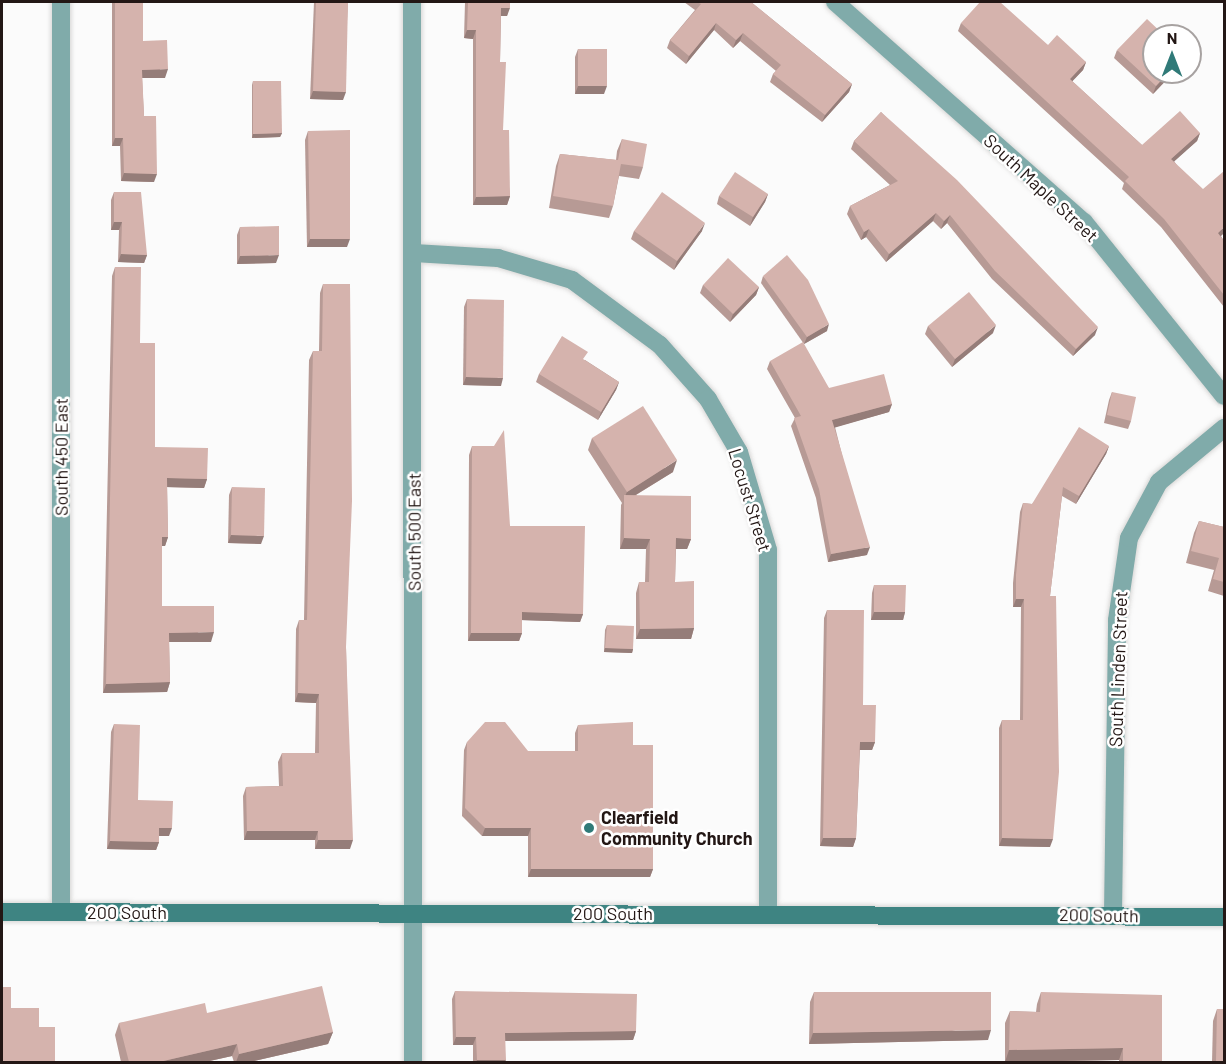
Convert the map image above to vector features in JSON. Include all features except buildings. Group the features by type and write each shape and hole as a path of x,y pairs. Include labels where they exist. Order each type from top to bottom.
{"street":[{"name":"South 450 East","path":"62,2 62,912"},
{"name":"South 500 East","path":"411,2 414,253 415,913 413,1062"},
{"name":"South Maple Street","path":"835,2 1084,222 1224,396"},
{"name":"Locust Street","path":"414,253 498,258 572,280 660,345 708,399 740,452 768,550 768,914"},
{"name":"South Linden Street","path":"1113,914 1117,620 1129,538 1159,482 1224,428"},
{"name":"200 South","path":"2,912 1113,914 1224,917"}],"place":[{"name":"Clearfield Community Church","path":"589,828"}]}
